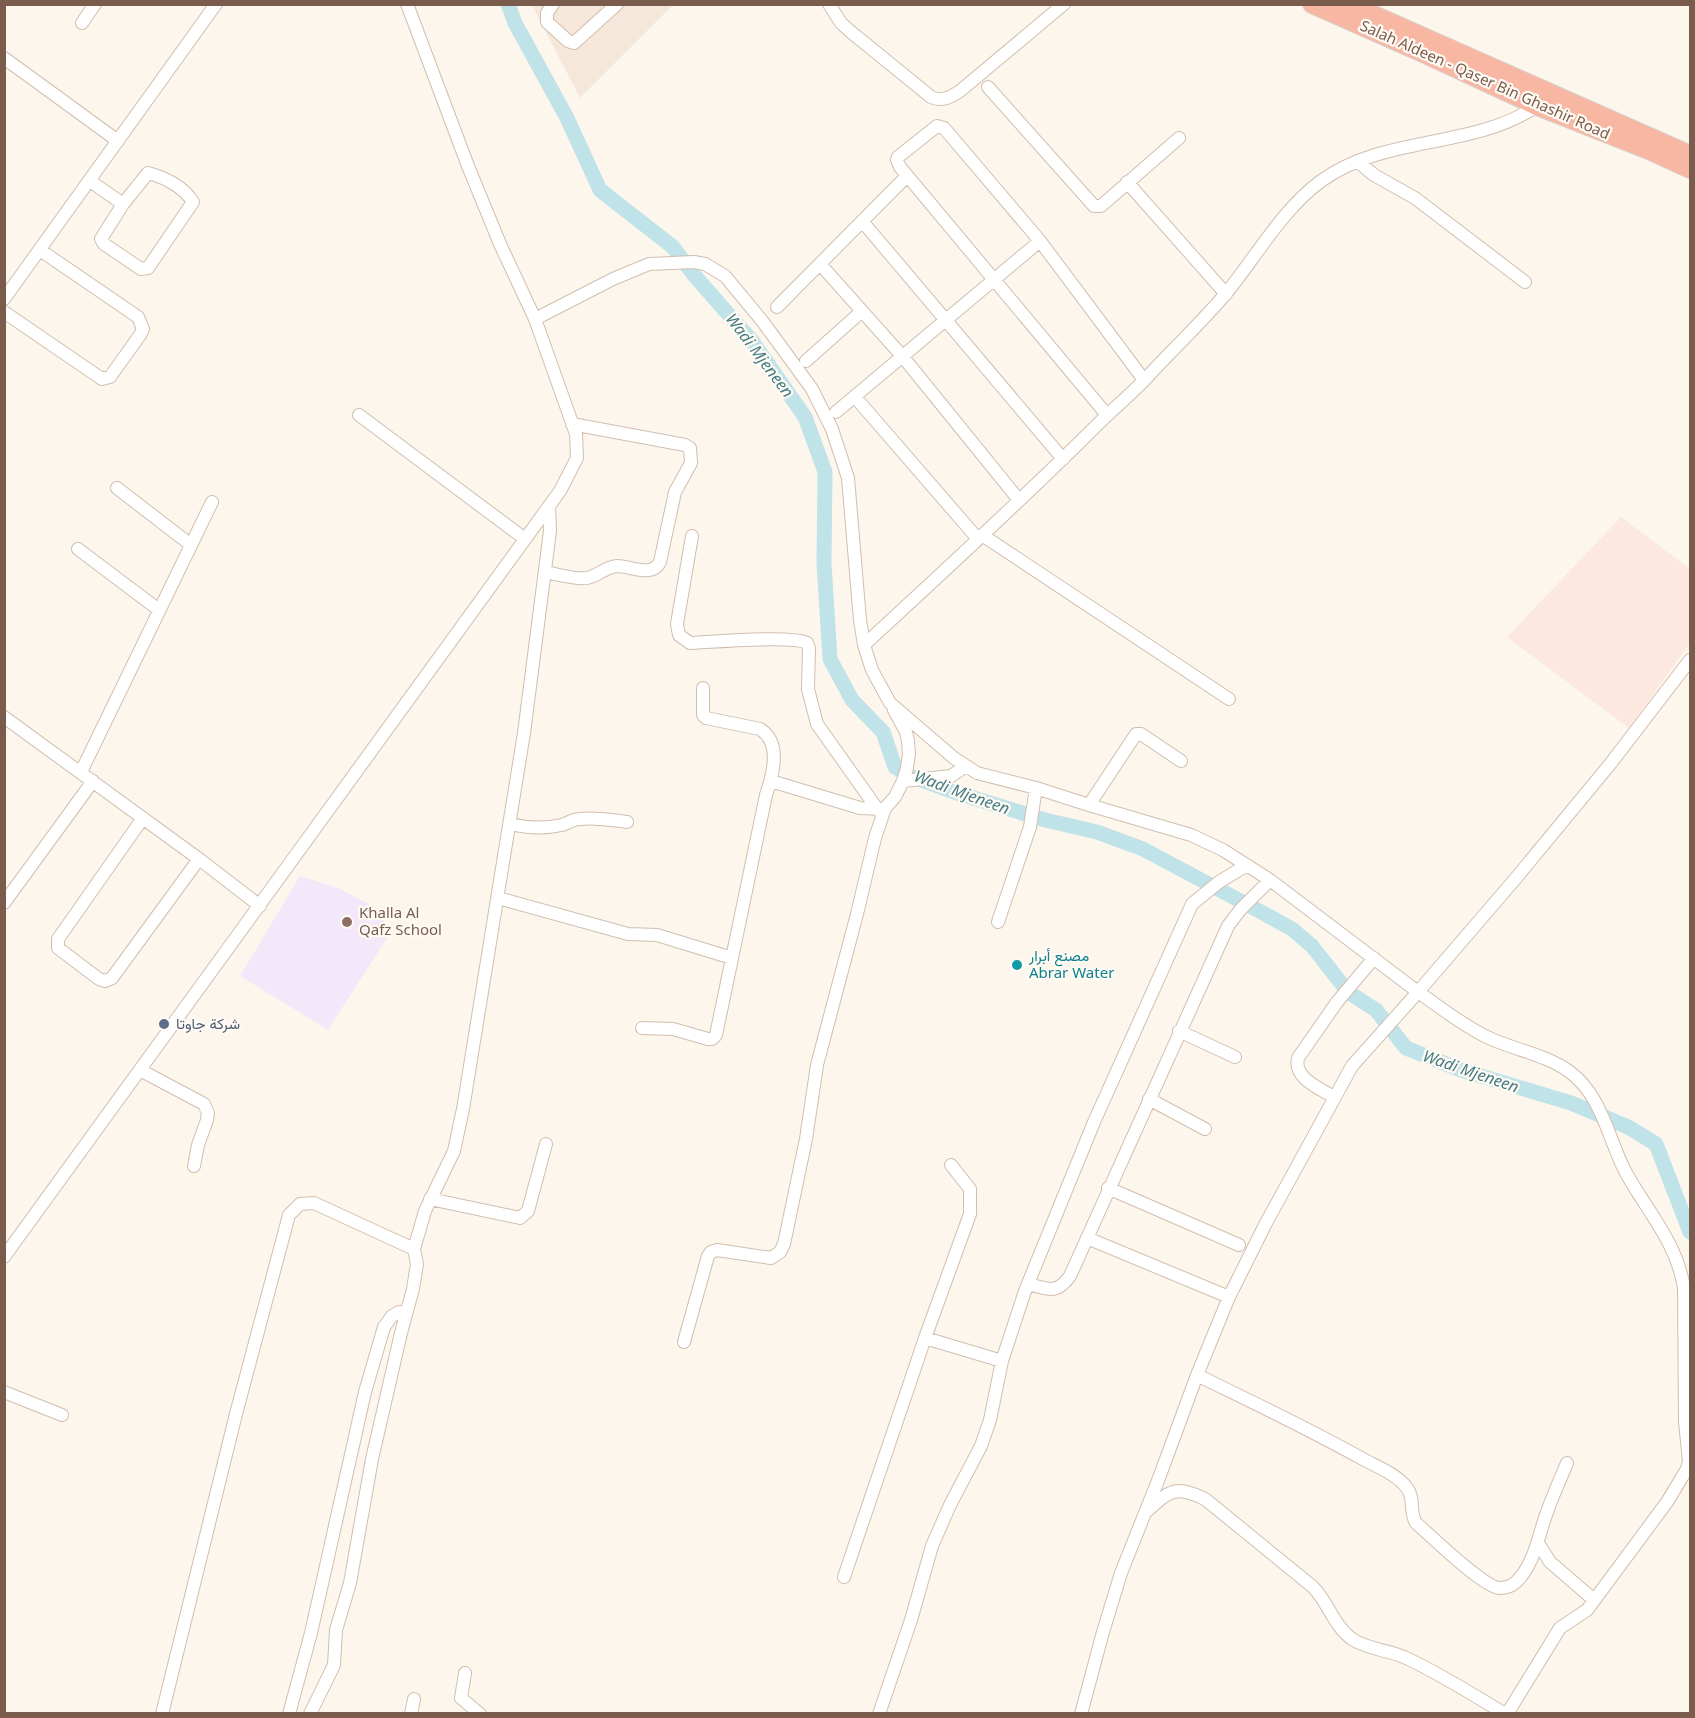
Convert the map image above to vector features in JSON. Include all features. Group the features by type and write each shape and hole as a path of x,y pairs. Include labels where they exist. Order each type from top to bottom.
{"highway":[{"name":"Salah Aldeen - Qaser Bin Ghashir Road","path":"1312,4 1537,106 1690,169"},
{"path":"1349,4 1690,155"}],"street":[{"path":"82,23 95,4"},
{"path":"4,299 216,4"},
{"path":"4,1257 549,506 568,478 577,458 578,445 572,424 535,319 500,244 468,166 407,4"},
{"path":"549,6 547,22 568,41 574,43 617,4"},
{"path":"829,4 841,23 850,32 931,97 940,99 949,98 960,91 1064,4"},
{"path":"4,58 118,141"},
{"path":"988,87 1091,205 1101,206 1179,138"},
{"path":"864,645 1144,380 1226,294 1301,199 1320,182 1357,161 1379,153 1491,129 1510,122 1537,106"},
{"path":"1107,415 907,176 898,164 898,157 937,126 942,126 1040,241 1144,380"},
{"path":"1357,161 1374,175 1415,198 1525,282"},
{"path":"148,173 163,177 190,197 193,202 148,268 141,269 104,244 101,239 123,204 148,173"},
{"path":"777,307 907,176"},
{"path":"90,181 123,204"},
{"path":"1128,182 1226,294"},
{"path":"862,221 1063,459"},
{"path":"836,412 1040,241"},
{"path":"4,312 102,379 110,377 140,336 143,329 138,317 40,250"},
{"path":"535,319 634,269 650,264 694,262 715,269 732,283 790,358 812,389 826,415 848,478 864,645 872,670 906,732 909,754 907,768 895,797 882,809 817,1065 806,1138 784,1244 780,1252 771,1258 711,1251 684,1342"},
{"path":"820,264 903,357 1019,500"},
{"path":"806,361 862,311"},
{"path":"855,397 980,537 1229,699"},
{"path":"359,415 525,539"},
{"path":"545,572 586,578 606,567 619,566 652,571 657,568 675,492 692,463 690,448 685,445 572,424"},
{"path":"117,488 191,545"},
{"path":"81,772 212,502"},
{"path":"310,1713 334,1665 336,1630 350,1583 372,1459 417,1264 414,1249 430,1199 448,1163 463,1109 524,733 550,531 549,506"},
{"path":"692,536 677,624 679,635 690,643 778,639 802,640 807,643 809,648 808,689 817,724 882,809"},
{"path":"78,549 159,610"},
{"path":"1081,1713 1108,1611 1228,1297 1334,1097 1352,1066 1396,1019 1589,790 1690,660"},
{"path":"642,1028 673,1029 712,1039 716,1035 766,795 771,781 774,748 767,733 760,729 706,718 703,688"},
{"path":"890,703 977,773 1036,794 1089,806 1191,835 1223,850 1270,880 1418,992 1475,1031 1558,1064 1573,1074 1588,1091 1598,1108 1623,1168 1640,1199 1672,1246 1681,1268 1685,1306 1685,1422 1690,1462 1667,1502 1587,1610 1560,1628 1506,1713 1404,1657 1351,1638 1332,1617 1313,1587 1205,1500 1174,1490 1144,1514"},
{"path":"4,717 260,906"},
{"path":"1089,806 1136,734 1141,734 1181,761"},
{"path":"903,781 951,776 966,766"},
{"path":"4,903 93,781"},
{"path":"771,781 860,808 882,809"},
{"path":"998,922 1030,826 1036,794"},
{"path":"143,818 58,939 58,948 99,979 105,981 112,978 199,859"},
{"path":"510,824 540,828 588,818 627,822"},
{"path":"879,1713 911,1620 932,1546 950,1505 981,1446 990,1420 1002,1361 1028,1284 1094,1122 1189,910 1201,895 1247,864"},
{"path":"1028,1284 1053,1290 1062,1286 1070,1276 1228,926 1240,910 1270,880"},
{"path":"498,898 628,934 657,935 732,958"},
{"path":"1334,1097 1301,1075 1296,1065 1303,1050 1337,1002 1374,958"},
{"path":"1179,1031 1235,1057"},
{"path":"140,1070 207,1107 207,1120 198,1145 194,1166"},
{"path":"1149,1100 1205,1129"},
{"path":"430,1199 520,1218 528,1211 546,1144"},
{"path":"844,1576 970,1214 970,1189 951,1165"},
{"path":"1108,1188 1239,1245"},
{"path":"162,1713 236,1414 289,1215 300,1204 314,1203 414,1249"},
{"path":"1087,1238 1228,1297"},
{"path":"289,1713 311,1633 365,1392 384,1327 392,1316 399,1312 406,1312"},
{"path":"925,1338 1002,1361"},
{"path":"1197,1375 1312,1431 1404,1484 1410,1493 1412,1516 1416,1522 1489,1584 1498,1588 1516,1583 1538,1543 1546,1515 1567,1463"},
{"path":"4,1392 62,1415"},
{"path":"1538,1543 1547,1558 1594,1600"},
{"path":"465,1673 461,1698 480,1713"},
{"path":"411,1713 414,1700"}],"shaded area":[{"path":"532,5 673,5 580,98"},
{"path":"1621,517 1690,569 1690,643 1629,728 1507,637"},
{"path":"300,876 338,888 376,908 391,932 328,1030 240,976"}],"waterway":[{"name":"Wadi Mjeneen","path":"508,4 515,23 567,118 600,190 673,247 694,275 752,341 805,417 825,472 824,563 830,659 852,700 883,732 895,767 910,776 957,793 1045,820 1097,832 1143,849 1292,929 1312,946 1348,992 1376,1010 1406,1048 1461,1070 1571,1103 1628,1127 1656,1144 1690,1232"}],"place":[{"name":"Khalla Al Qafz School","path":"347,922"},
{"name":"مصنع أبرار Abrar Water","path":"1017,965"},
{"name":"شركة جاوتا","path":"164,1024"}]}
